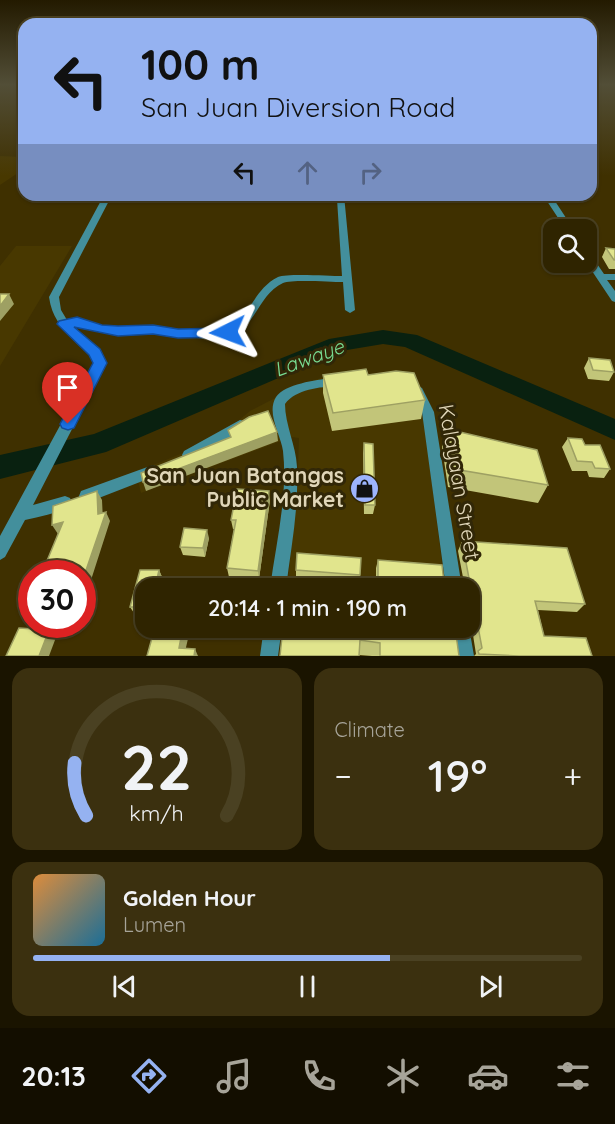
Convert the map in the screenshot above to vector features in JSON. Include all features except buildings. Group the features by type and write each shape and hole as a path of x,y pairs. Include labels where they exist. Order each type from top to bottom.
{"street":[{"path":"0,552 98,370 99,358 63,324 54,309 54,297 105,201"},
{"path":"340,201 350,310"},
{"path":"551,201 563,219"},
{"path":"597,271 615,299"},
{"path":"601,277 615,277"},
{"path":"63,324 77,322 118,331 153,329 178,333 219,334 242,325 267,290 282,279 346,279"},
{"path":"279,578 289,497 289,449 276,405 319,384 355,381"},
{"name":"Kalayaan Street","path":"411,385 428,412 453,578"},
{"path":"22,510 54,507 169,463 195,452 248,419"},
{"path":"269,656 271,638"},
{"path":"462,638 465,656"}],"shaded area":[{"path":"0,156 18,157 18,173 0,185"},
{"path":"16,246 72,246 0,366 0,266"},
{"name":"San Juan Batangas Public Market","path":"330,375 409,382 424,420 444,578 288,578 297,496 299,438 292,437 141,493 136,472 198,447 231,427 250,411 300,385"}],"waterway":[{"name":"Lawaye","path":"0,467 97,444 337,344 383,337 409,340 615,430"}],"place":[{"name":"San Juan Batangas Public Market","path":"365,488"}],"route":[{"path":"68,424 100,363 95,352 63,324 77,322 118,331 153,329 178,333 219,334 228,332"}]}
